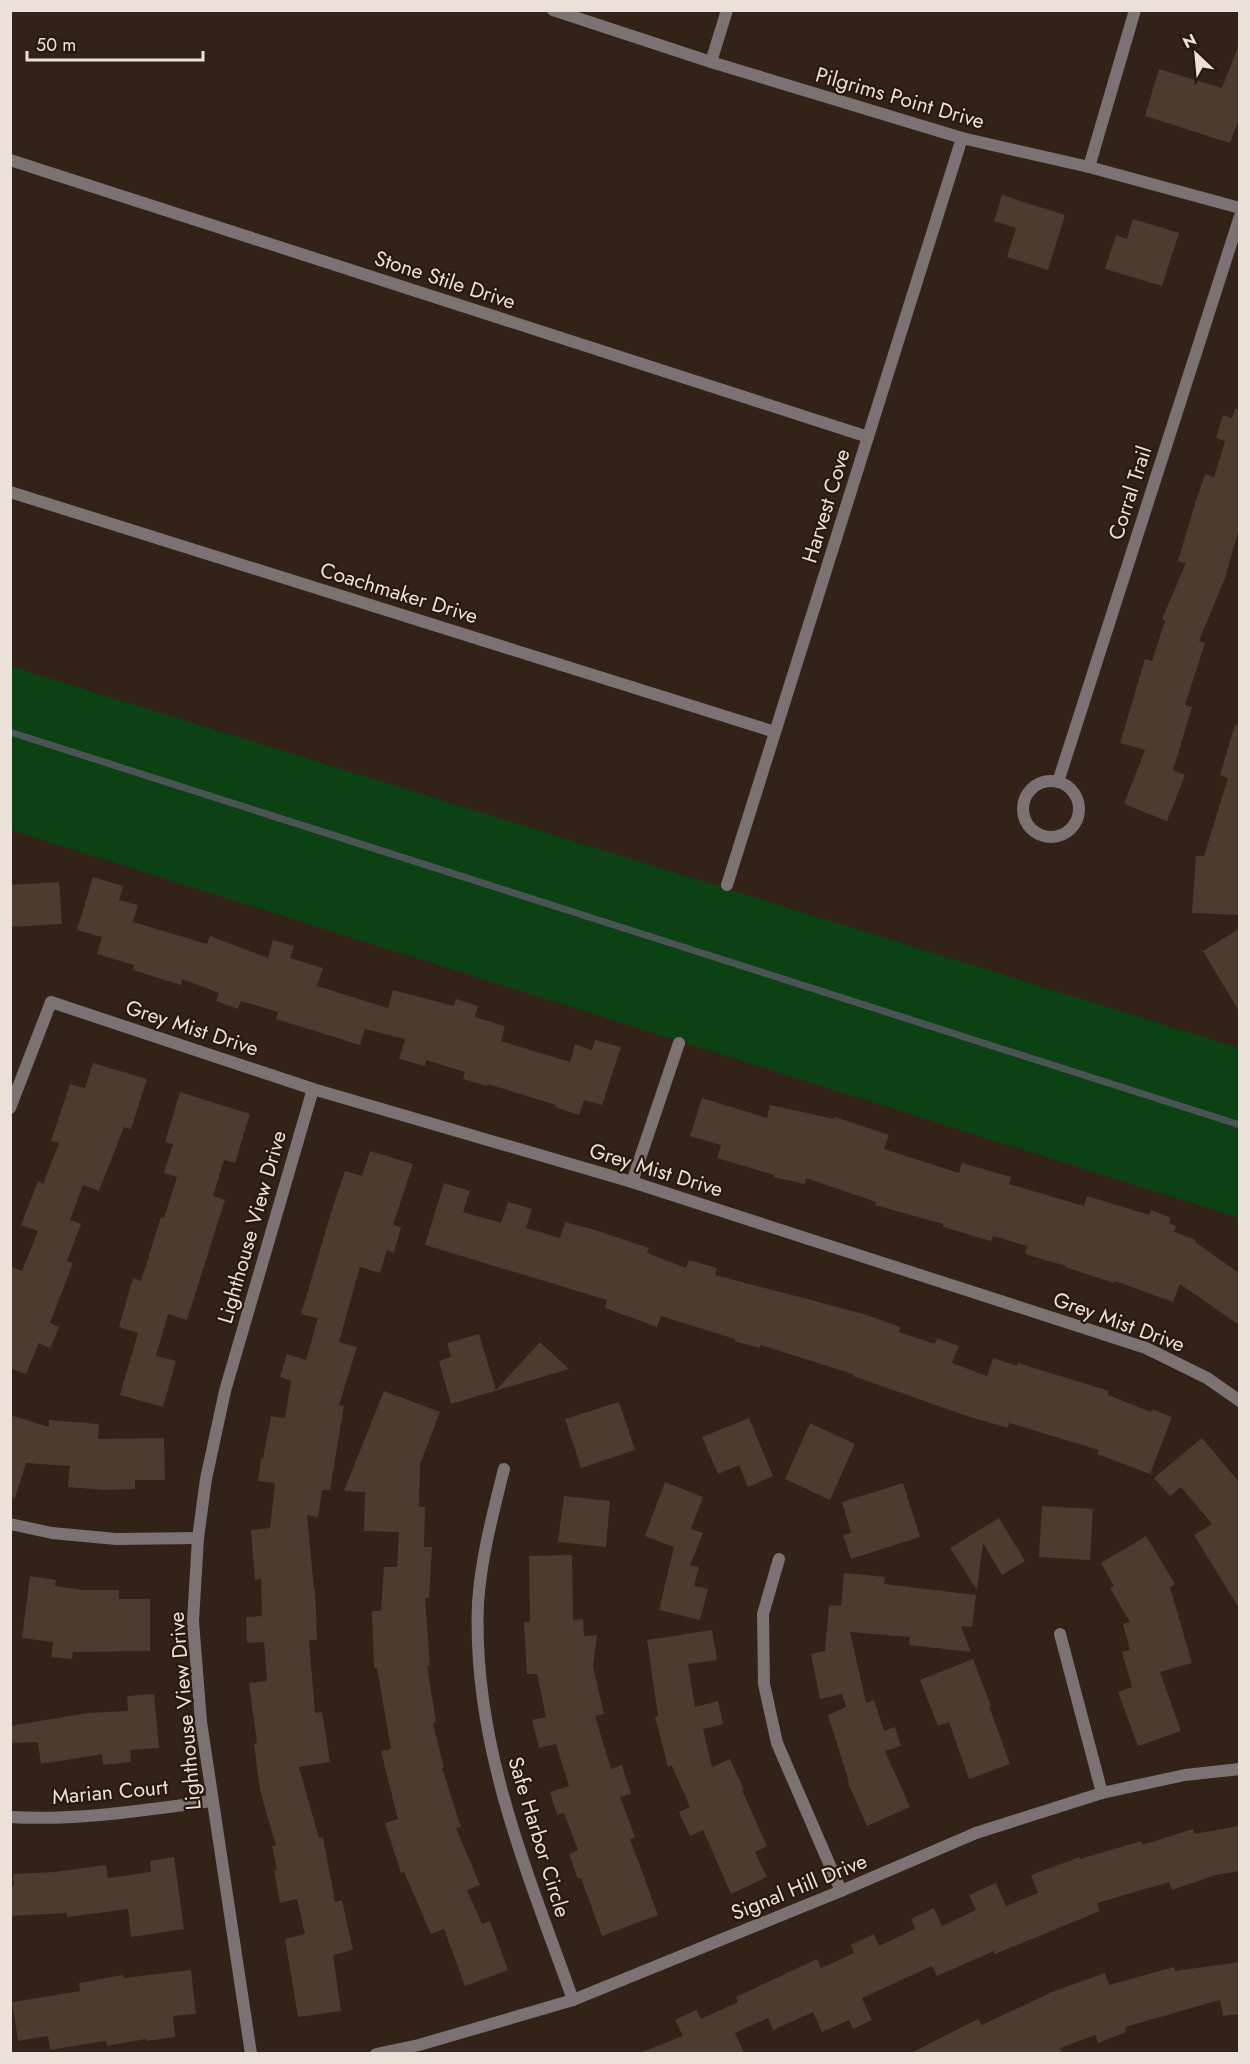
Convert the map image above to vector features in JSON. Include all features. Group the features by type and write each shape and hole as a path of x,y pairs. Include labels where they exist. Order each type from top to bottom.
{"street":[{"name":"Pilgrims Point Drive","path":"553,10 711,62 962,138 1089,167 1239,208"},
{"path":"711,62 727,10"},
{"path":"1089,167 1135,10"},
{"name":"Harvest Cove","path":"727,885 962,138"},
{"name":"Stone Stile Drive","path":"10,160 868,437"},
{"name":"Corral Trail","path":"1058,782 1239,216"},
{"name":"Coachmaker Drive","path":"10,492 776,732"},
{"path":"1058,782 1067,786 1074,793 1079,811 1071,828 1054,836 1044,836 1030,827 1025,819 1024,802 1034,787 1041,783 1058,782"},
{"name":"Grey Mist Drive","path":"10,1108 51,1002 313,1089 632,1182 1146,1348 1207,1378 1239,1401"},
{"path":"632,1182 679,1043"},
{"name":"Lighthouse View Drive","path":"251,2054 201,1722 193,1621 198,1538 206,1479 225,1391 313,1089"},
{"name":"Safe Harbor Circle","path":"504,1469 488,1532 478,1602 479,1665 485,1717 499,1788 573,2000"},
{"path":"10,1524 52,1533 116,1539 198,1538"},
{"path":"779,1559 763,1614 764,1684 777,1743 841,1892"},
{"path":"1060,1634 1102,1793"},
{"name":"Signal Hill Drive","path":"376,2054 419,2045 573,2000 841,1892 976,1833 1102,1793 1185,1774 1239,1769"},
{"name":"Marian Court","path":"10,1817 101,1815 213,1801"}],"green space":[{"path":"10,666 1239,1048 1239,1218 11,830"}],"building":[{"path":"1238,47 1239,119 1230,143 1145,116 1159,69 1222,88"},
{"path":"1002,195 1065,215 1048,270 1007,257 1016,228 994,221"},
{"path":"1133,219 1179,233 1162,286 1105,269 1116,235 1127,239"},
{"path":"1235,409 1239,409 1239,529 1225,578 1199,641 1205,643 1185,705 1192,707 1173,770 1185,775 1167,821 1124,804 1145,750 1120,743 1145,659 1152,661 1165,621 1162,619 1186,563 1178,561 1205,474 1214,477 1225,441 1216,438 1223,415 1232,418"},
{"path":"1235,725 1239,726 1239,915 1192,913 1196,856 1204,856 1228,778 1220,775"},
{"path":"93,877 123,886 119,900 138,905 133,922 207,944 210,936 268,958 273,940 294,946 290,958 323,968 317,986 388,1008 393,990 454,1006 456,999 478,1006 475,1017 505,1026 501,1041 570,1062 575,1044 592,1050 595,1040 621,1047 602,1105 584,1100 579,1115 555,1107 556,1105 488,1084 487,1086 463,1079 465,1072 426,1060 425,1066 399,1059 405,1039 365,1029 360,1045 276,1019 278,1012 241,1001 238,1009 216,1001 219,993 182,979 181,985 133,970 134,965 97,954 102,937 77,930"},
{"path":"59,882 62,924 10,927 10,885"},
{"path":"1239,929 1239,1011 1203,951"},
{"path":"93,1063 147,1079 131,1129 124,1127 99,1191 83,1185 70,1220 81,1224 67,1261 73,1263 50,1323 59,1327 50,1348 39,1343 26,1374 10,1368 10,1266 22,1271 38,1231 21,1225 38,1181 43,1184 59,1143 51,1141 70,1084 85,1088"},
{"path":"180,1092 250,1114 235,1163 224,1160 213,1196 225,1200 187,1320 168,1314 156,1356 176,1361 163,1407 120,1395 138,1333 119,1327 133,1278 141,1281 161,1217 164,1218 177,1177 164,1173 173,1144 165,1142"},
{"path":"702,1098 767,1118 770,1105 834,1119 835,1117 889,1135 884,1149 959,1173 962,1163 1011,1177 1009,1184 1084,1206 1087,1196 1149,1215 1151,1210 1171,1218 1169,1223 1176,1226 1174,1232 1196,1240 1195,1242 1239,1273 1239,1325 1180,1284 1173,1302 1115,1281 1114,1283 1025,1254 1027,1246 993,1236 991,1241 943,1227 943,1224 875,1205 876,1202 806,1178 805,1184 773,1177 774,1175 717,1158 721,1145 690,1136"},
{"path":"370,1151 413,1164 393,1225 401,1227 394,1253 387,1250 380,1273 360,1267 339,1342 357,1347 339,1405 344,1406 330,1490 322,1490 318,1517 307,1515 315,1589 317,1640 309,1640 315,1713 322,1712 330,1762 299,1767 319,1838 323,1837 335,1902 342,1900 353,1950 333,1955 341,2011 298,2017 285,1939 305,1934 297,1899 280,1903 272,1846 276,1846 260,1790 254,1744 257,1743 249,1683 267,1681 264,1642 247,1643 246,1617 262,1616 261,1579 255,1580 251,1530 270,1528 275,1483 258,1481 261,1458 263,1458 271,1416 285,1418 291,1381 280,1377 287,1354 306,1360 318,1318 301,1314 333,1206 345,1171 362,1176"},
{"path":"444,1183 470,1191 463,1212 501,1223 508,1202 532,1209 526,1228 560,1238 565,1222 595,1230 649,1248 647,1253 686,1268 689,1260 717,1268 715,1275 864,1314 900,1327 899,1332 935,1344 937,1338 959,1346 952,1363 987,1376 993,1358 1017,1366 1018,1363 1109,1391 1108,1395 1151,1412 1152,1409 1172,1417 1150,1474 1097,1454 1099,1450 1009,1423 1008,1428 964,1415 853,1376 853,1374 760,1345 760,1348 734,1341 735,1339 661,1316 657,1327 605,1308 607,1300 425,1245"},
{"path":"479,1334 496,1390 540,1342 569,1369 451,1404 439,1361 451,1357 447,1343"},
{"path":"384,1391 440,1412 420,1464 419,1507 425,1507 424,1547 432,1547 429,1598 425,1598 430,1666 427,1666 436,1722 433,1723 444,1768 442,1768 461,1827 456,1828 480,1885 467,1890 482,1924 490,1921 508,1970 465,1986 444,1929 431,1934 404,1872 401,1873 385,1823 398,1819 381,1751 391,1749 377,1668 374,1668 372,1611 381,1611 384,1567 397,1567 399,1532 364,1531 365,1492 344,1491"},
{"path":"619,1402 635,1450 581,1468 565,1419"},
{"path":"10,1415 49,1427 49,1420 99,1424 98,1439 164,1438 165,1480 135,1480 135,1489 104,1490 68,1487 70,1466 26,1463 15,1498 10,1497"},
{"path":"749,1418 773,1476 748,1487 739,1465 718,1474 702,1437"},
{"path":"810,1423 855,1444 830,1500 785,1479"},
{"path":"1202,1438 1239,1482 1239,1608 1194,1535 1212,1524 1181,1487 1170,1496 1154,1478"},
{"path":"665,1482 703,1497 691,1529 703,1533 690,1565 699,1567 694,1586 708,1589 700,1620 659,1610 674,1547 645,1536"},
{"path":"903,1483 920,1537 851,1559 843,1535 851,1533 842,1502"},
{"path":"564,1496 610,1501 606,1547 558,1542"},
{"path":"1042,1506 1093,1509 1090,1560 1039,1557"},
{"path":"999,1518 1025,1561 1002,1575 983,1543 977,1590 950,1548"},
{"path":"1146,1536 1175,1584 1170,1587 1192,1663 1160,1672 1181,1731 1138,1746 1118,1692 1132,1687 1122,1652 1130,1650 1123,1624 1130,1622 1110,1588 1114,1586 1101,1563"},
{"path":"572,1555 573,1620 583,1619 584,1636 597,1635 593,1666 604,1714 595,1716 611,1769 622,1765 631,1794 620,1797 635,1837 630,1839 658,1915 602,1936 581,1878 578,1879 569,1854 578,1850 564,1813 557,1815 550,1792 569,1786 556,1744 539,1748 532,1720 546,1717 537,1674 527,1674 524,1622 530,1622 529,1556"},
{"path":"844,1573 885,1577 884,1584 976,1595 972,1627 961,1626 971,1652 909,1645 910,1637 850,1632 866,1703 874,1700 884,1731 895,1727 901,1746 885,1751 910,1807 867,1826 848,1783 828,1715 846,1707 842,1694 820,1699 811,1654 825,1651 829,1605 841,1606"},
{"path":"30,1576 56,1580 55,1586 84,1590 119,1590 119,1599 150,1599 150,1651 73,1652 72,1659 51,1657 53,1642 22,1638"},
{"path":"712,1630 717,1660 688,1664 695,1707 718,1701 723,1724 703,1729 712,1767 730,1759 767,1846 755,1852 767,1877 731,1894 703,1830 690,1836 679,1812 690,1807 672,1766 668,1767 655,1717 658,1716 647,1640"},
{"path":"973,1659 1010,1764 969,1779 949,1722 938,1726 920,1680"},
{"path":"154,1694 159,1748 130,1750 131,1762 103,1765 102,1754 41,1764 38,1742 10,1743 10,1726 89,1713 128,1711 127,1696"},
{"path":"1239,1826 1239,1871 1216,1875 1172,1890 1169,1882 1097,1903 1100,1911 995,1954 994,1951 937,1976 932,1966 862,1998 872,2020 853,2029 849,2020 822,2032 813,2012 773,2030 768,2018 735,2033 745,2054 643,2054 642,2052 683,2036 675,2020 696,2010 701,2019 738,2002 736,1997 817,1959 821,1968 854,1953 851,1945 874,1934 879,1946 915,1929 911,1919 934,1908 942,1926 976,1910 969,1895 996,1883 1006,1906 1038,1893 1031,1875 1080,1857 1080,1859 1141,1841 1142,1845 1193,1829 1195,1834"},
{"path":"174,1857 184,1929 131,1937 128,1909 67,1917 67,1913 10,1916 10,1886 14,1886 13,1874 55,1872 106,1865 108,1878 151,1872 150,1861"},
{"path":"1239,1962 1239,2014 1223,2016 1220,2000 1125,2027 1126,2032 1098,2043 1096,2035 1060,2048 1063,2054 909,2054 978,2019 982,2025 1052,1992 1105,1973 1109,1985 1174,1967 1175,1971"},
{"path":"191,1970 196,2014 173,2016 175,2037 146,2041 146,2039 107,2046 106,2041 50,2050 48,2036 18,2041 12,2002 80,1991 79,1983 123,1975 124,1978"}],"waterway":[{"path":"10,732 1240,1125"}]}
